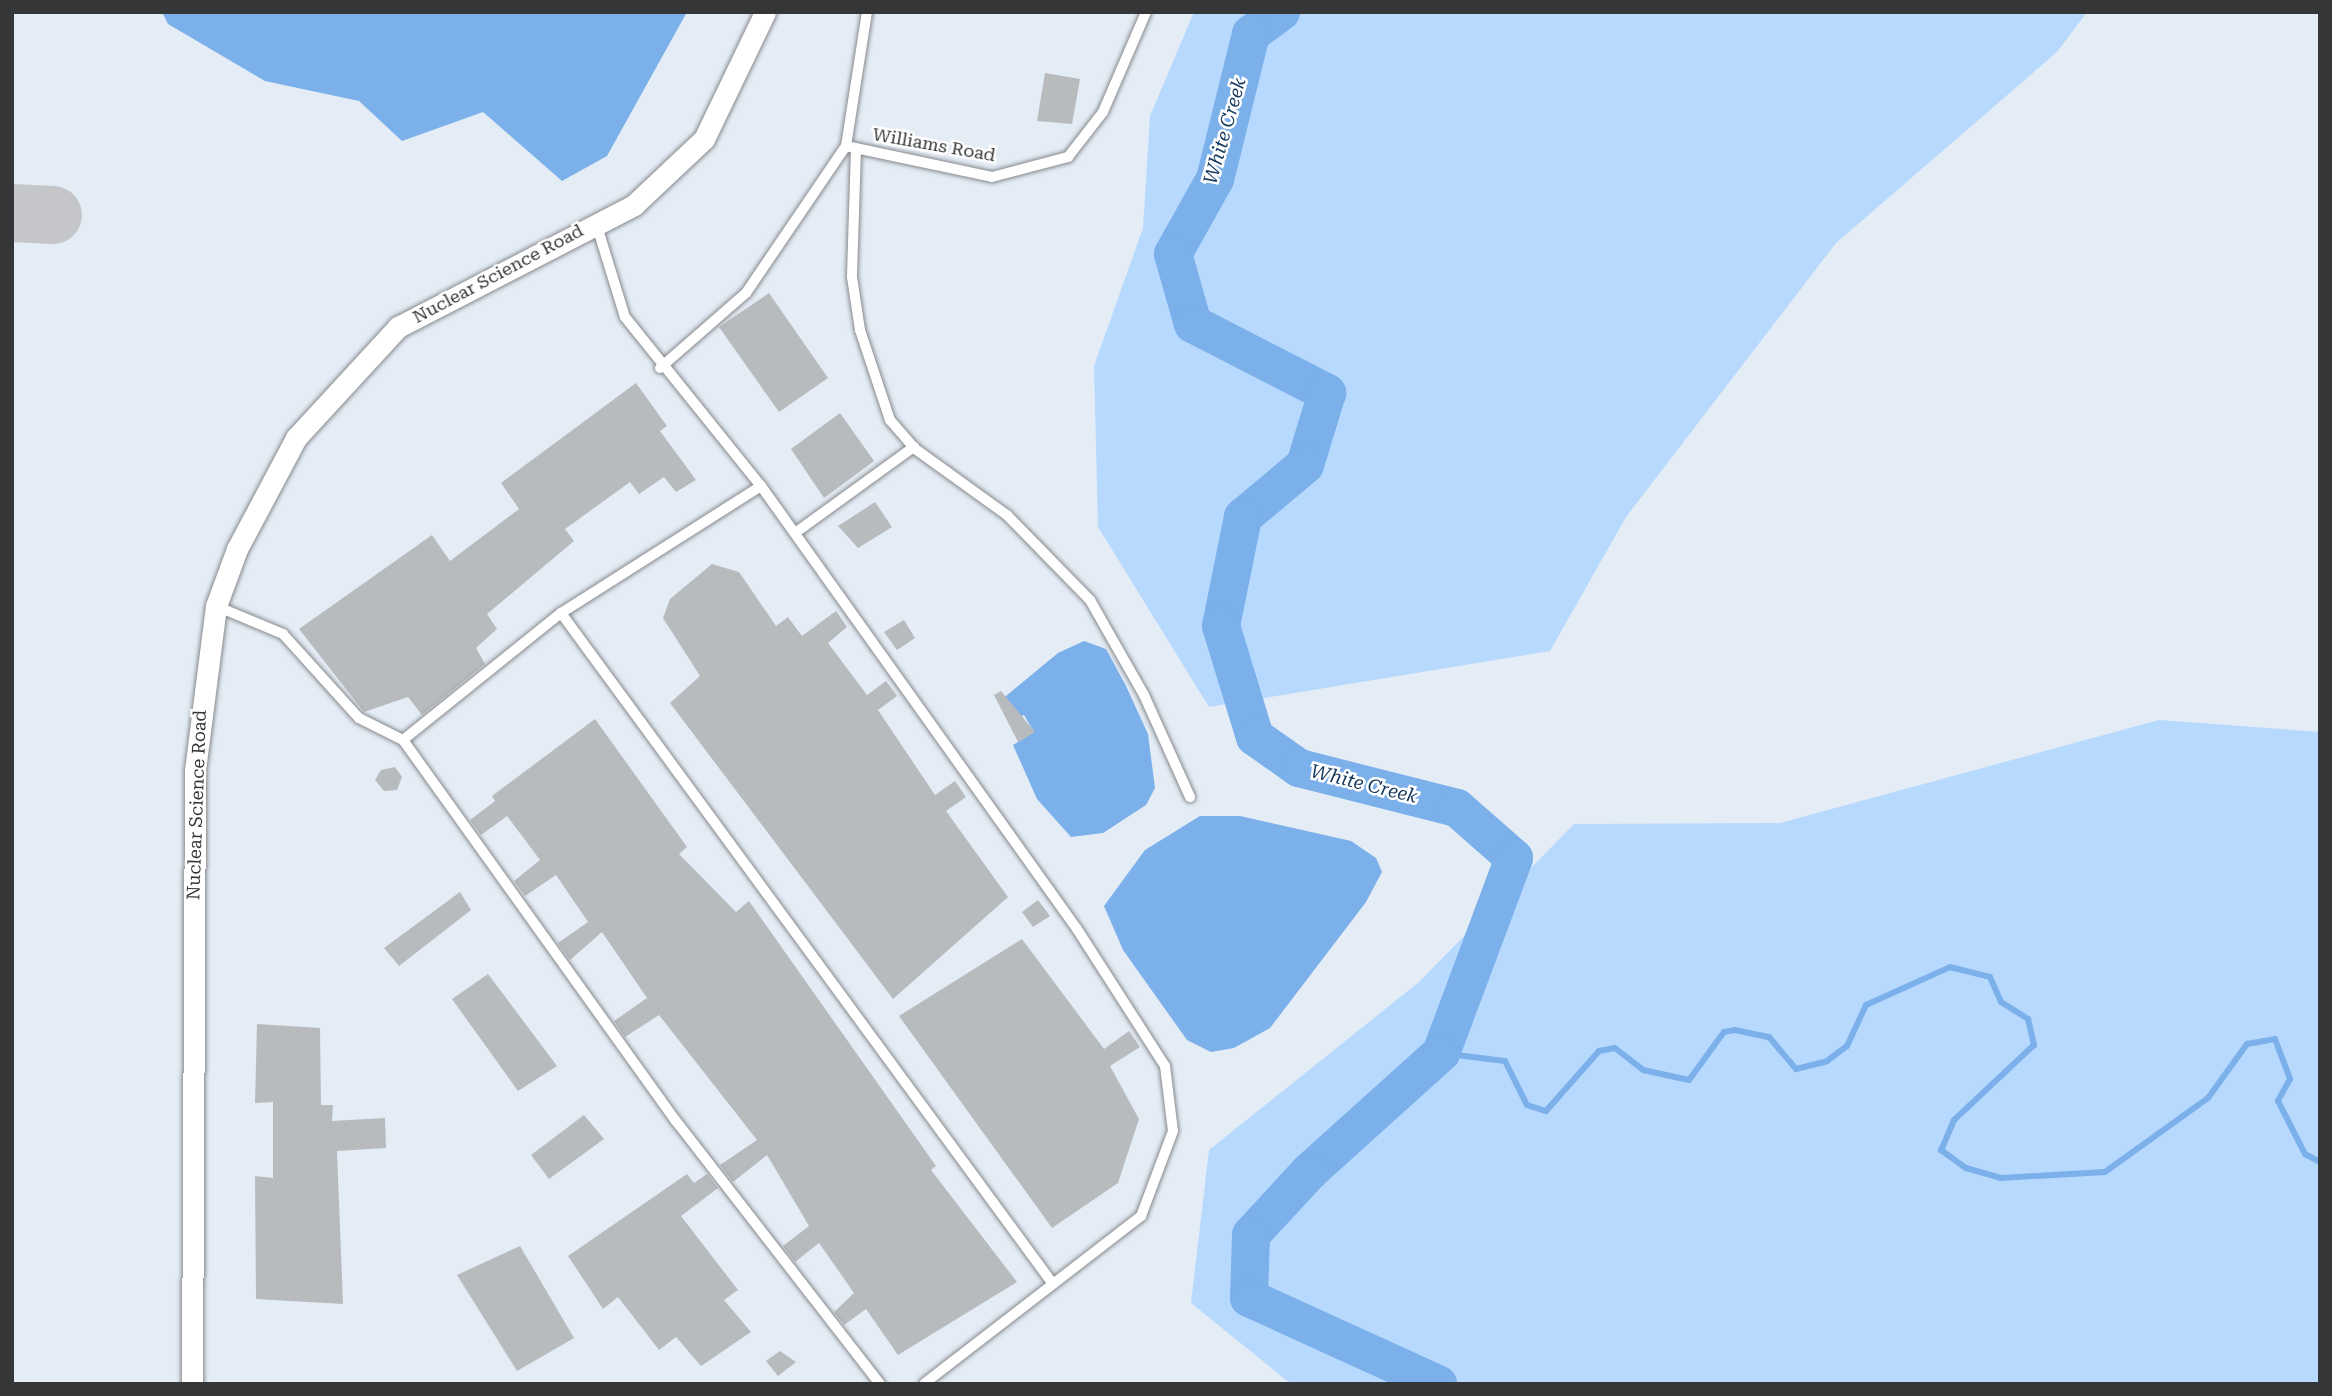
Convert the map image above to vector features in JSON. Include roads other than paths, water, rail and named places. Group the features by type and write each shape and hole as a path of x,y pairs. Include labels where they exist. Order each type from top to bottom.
{"street":[{"name":"Nuclear Science Road","path":"192,1384 195,769 216,606 259,500 296,438 355,368 398,327 634,205 704,139 765,12"}],"lane":[{"name":"Williams Road","path":"867,12 851,147 992,177 1069,157 1103,112 1146,12"},
{"path":"660,368 746,293 851,147"},
{"path":"851,147 852,277 860,330 890,421 914,447 1007,515 1090,600 1144,695 1190,797"},
{"path":"596,223 625,317 660,368 761,486 795,533 1069,918 1165,1066 1173,1131 1141,1216 924,1384"},
{"path":"795,533 914,447"},
{"path":"403,740 561,612 761,486"},
{"path":"216,606 283,634 359,718 403,740 676,1121 880,1384"},
{"path":"561,612 1053,1284"}],"waterway":[{"name":"White Creek","path":"1281,12 1251,34 1215,179 1173,254 1193,324 1327,393 1305,465 1243,517 1221,626 1255,737 1299,768 1457,808 1514,858 1441,1053 1310,1171 1251,1235 1249,1298 1438,1384"},
{"path":"1441,1053 1505,1061 1527,1105 1546,1111 1599,1051 1615,1048 1643,1070 1689,1080 1724,1032 1735,1030 1769,1037 1796,1069 1827,1061 1847,1046 1866,1005 1950,967 1990,977 2001,1002 2028,1019 2034,1045 1954,1120 1941,1150 1966,1168 2000,1178 2105,1172 2208,1098 2247,1044 2275,1039 2290,1079 2278,1101 2305,1154 2320,1162"}]}
